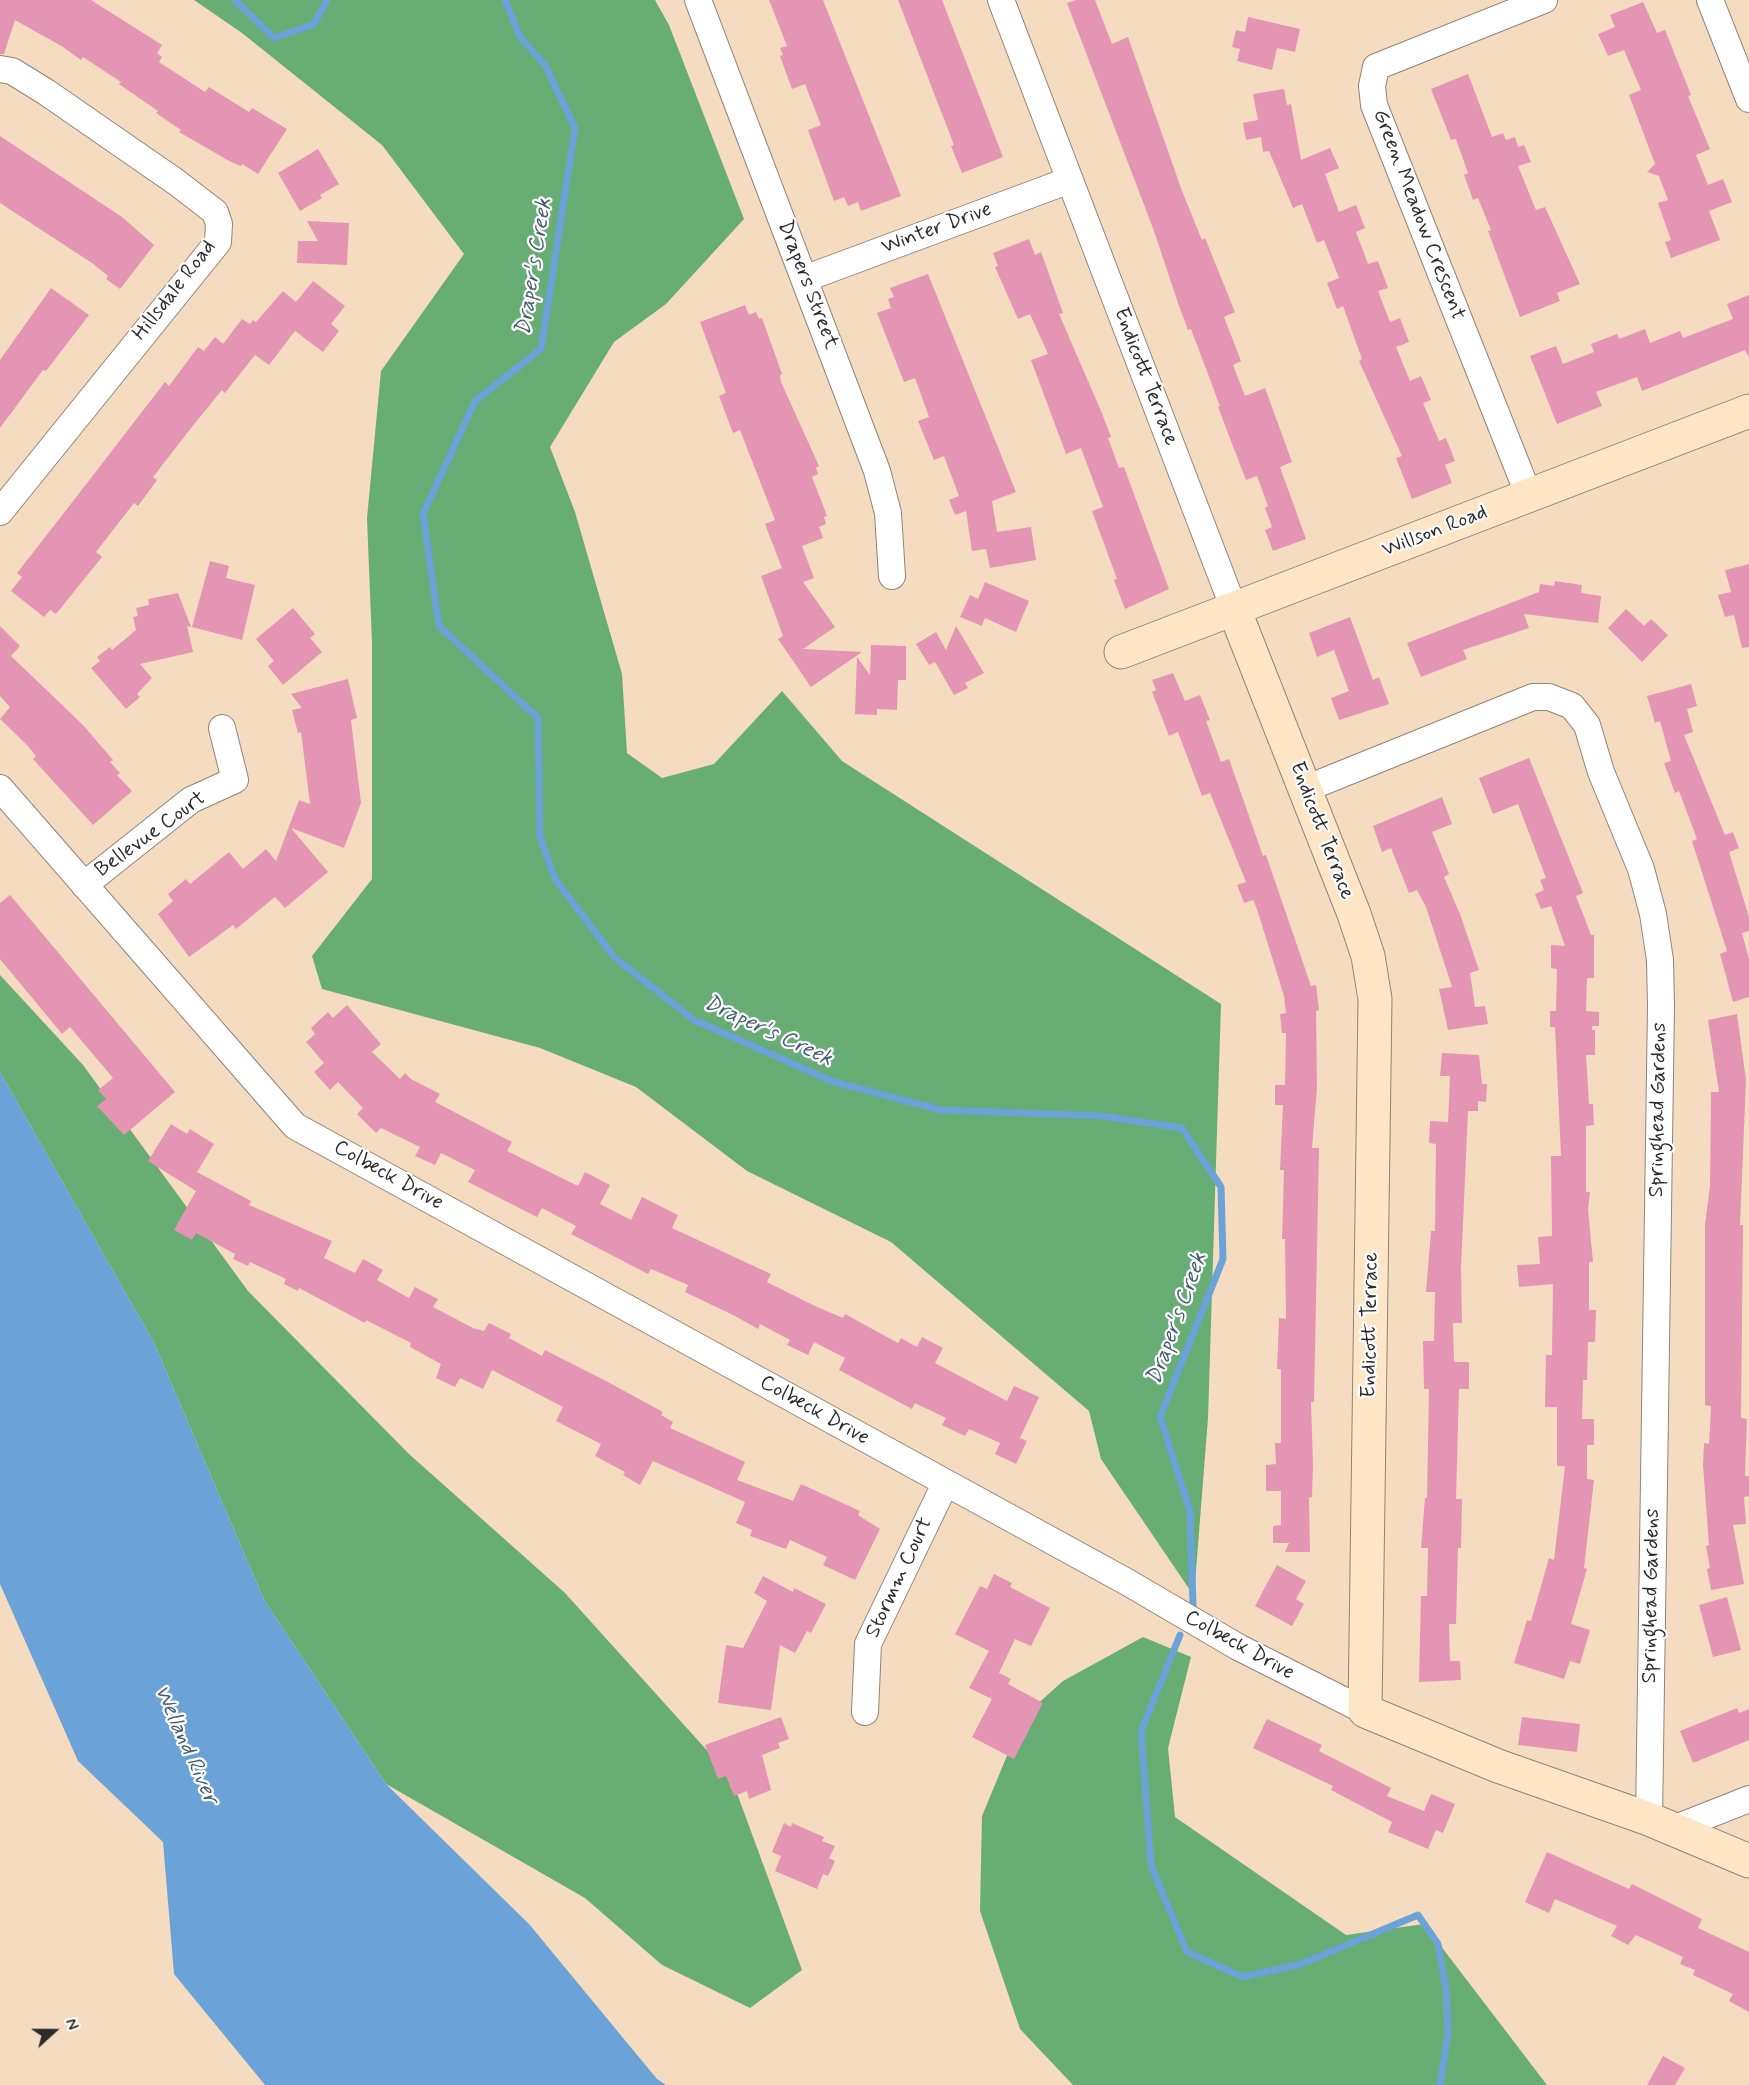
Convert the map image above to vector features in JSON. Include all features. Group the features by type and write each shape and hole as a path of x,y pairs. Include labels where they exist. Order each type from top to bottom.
{"street":[{"name":"Drapers Street","path":"698,0 877,471 888,513 892,576"},
{"name":"Endicott Terrace","path":"1001,0 1368,956 1375,999 1365,1711"},
{"name":"Green Meadow Crescent","path":"1529,496 1374,105 1372,86 1377,67 1383,63 1544,0"},
{"path":"1710,0 1749,99"},
{"name":"Hillsdale Road","path":"0,69 12,71 46,92 176,182 215,212 219,224 218,242 0,512"},
{"name":"Winter Drive","path":"804,279 1070,180"},
{"name":"Willson Road","path":"1121,652 1749,411"},
{"name":"Springhead Gardens","path":"1305,789 1533,698 1549,697 1572,706 1587,725 1601,772 1641,869 1655,925 1660,960 1661,1006 1661,1824"},
{"name":"Bellevue Court","path":"84,885 191,800 236,780 222,728"},
{"name":"Colbeck Drive","path":"0,788 295,1126 1127,1582 1238,1647 1365,1711 1498,1766 1661,1824 1749,1861"},
{"name":"Stormm Court","path":"865,1712 868,1644 945,1484"},
{"path":"1661,1824 1749,1799"}],"green space":[{"path":"194,0 655,0 669,25 744,219 666,304 614,342 550,447 575,512 622,674 627,753 662,778 714,764 782,691 842,761 1221,1004 1208,1418 1194,1596 1101,1459 1089,1411 891,1242 747,1171 636,1087 540,1048 322,989 312,956 372,879 372,643 367,518 381,371 464,254 382,145 242,33"},
{"path":"0,975 83,1065 248,1291 409,1454 565,1593 731,1777 802,1970 750,2008 662,1965 585,1898 386,1784 264,1600 154,1343 0,1072"},
{"path":"1143,1637 1191,1657 1168,1748 1175,1817 1346,1935 1424,1924 1547,2085 1073,2085 1020,2029 980,1911 982,1816 1023,1717 1063,1681"}],"water":[{"name":"Welland River","path":"0,1072 154,1343 264,1600 386,1784 529,1924 657,2079 666,2085 265,2085 174,1974 163,1842 78,1761 0,1584"}],"building":[{"path":"0,0 91,0 162,45 157,53 162,57 159,62 205,92 209,87 249,112 252,108 287,129 258,174 242,164 241,166 231,162 179,132 181,130 156,113 158,111 119,84 121,82 83,57 81,60 15,20 4,54 0,54"},
{"path":"769,0 823,0 901,196 861,211 858,202 848,206 844,197 834,201 808,130 821,125 805,84 792,89 780,56 783,55 780,48 787,46"},
{"path":"898,0 942,0 1003,157 962,173 951,146 954,145"},
{"path":"1076,0 1095,0 1112,44 1128,37 1182,191 1202,240 1205,238 1235,312 1224,317 1241,361 1233,365 1245,396 1265,388 1292,462 1280,467 1306,539 1273,551 1265,530 1272,527 1265,508 1268,506 1257,476 1246,480 1191,329 1188,330 1154,231 1067,3"},
{"path":"1643,2 1657,33 1665,30 1691,95 1688,96 1710,149 1696,155 1708,185 1723,179 1732,202 1709,211 1720,240 1671,258 1665,242 1671,240 1658,203 1668,200 1659,176 1647,172 1655,164 1629,95 1641,90 1624,50 1608,56 1598,34 1615,27 1610,15"},
{"path":"1248,17 1300,29 1295,52 1277,48 1272,70 1237,61 1240,49 1232,47 1236,30 1245,32"},
{"path":"1468,74 1492,137 1503,133 1506,140 1515,137 1518,147 1524,145 1531,162 1518,166 1536,210 1545,207 1580,284 1557,293 1560,301 1520,317 1488,231 1491,230 1478,198 1473,200 1464,175 1468,173 1456,139 1451,140 1431,89"},
{"path":"1284,89 1287,105 1291,104 1301,160 1330,148 1339,168 1325,174 1339,212 1356,205 1365,228 1356,232 1368,264 1378,261 1388,288 1378,291 1390,322 1400,318 1409,342 1396,347 1410,381 1421,376 1431,400 1423,403 1439,441 1446,438 1455,461 1445,465 1452,483 1412,499 1396,458 1402,456 1359,361 1362,359 1343,306 1337,309 1327,283 1339,278 1324,240 1317,243 1302,204 1293,208 1269,151 1263,152 1261,137 1246,140 1243,123 1258,120 1253,94"},
{"path":"0,136 122,217 154,245 120,289 106,279 108,276 92,263 0,203"},
{"path":"318,149 339,184 320,195 322,198 300,211 278,173"},
{"path":"307,221 349,223 347,265 297,263 298,241 318,241"},
{"path":"1029,239 1035,255 1041,252 1063,313 1059,314 1101,411 1119,468 1124,467 1169,589 1125,609 1114,580 1117,579 1092,511 1103,507 1081,448 1066,454 1031,360 1048,354 1030,314 1018,319 995,267 998,266 993,253"},
{"path":"928,274 1016,492 992,501 997,532 1031,527 1036,560 990,568 986,549 972,551 966,511 955,515 949,500 959,496 944,456 934,460 918,421 929,417 915,378 904,382 877,313 891,308 888,299 894,297 890,288"},
{"path":"313,281 345,306 331,324 339,331 323,352 295,331 269,365 255,355 225,393 222,390 153,477 157,480 138,506 134,503 96,552 102,557 56,614 50,610 44,617 11,591 22,577 17,573 165,382 169,386 198,347 204,351 215,337 223,344 242,319 250,324 253,320 256,322 283,291 296,302"},
{"path":"51,288 89,315 46,371 43,370 0,428 0,360"},
{"path":"1749,295 1749,357 1745,350 1642,391 1637,377 1596,392 1602,406 1557,424 1530,356 1556,346 1563,364 1594,352 1591,344 1617,334 1619,339 1645,329 1650,343 1680,331 1683,338 1733,319 1727,304"},
{"path":"745,305 749,315 756,312 759,319 762,318 782,374 780,375 781,382 819,466 816,468 818,474 812,477 827,516 824,517 826,524 819,527 823,538 802,546 814,578 803,582 835,627 803,649 862,652 811,687 778,639 783,636 761,576 782,568 765,524 775,520 740,430 733,433 719,396 726,393 700,322"},
{"path":"210,561 229,566 226,578 255,585 242,640 192,627"},
{"path":"1749,564 1749,647 1742,648 1734,615 1725,617 1718,595 1731,592 1725,570"},
{"path":"1555,581 1582,585 1581,593 1601,596 1598,623 1524,614 1529,628 1463,650 1467,659 1421,677 1407,643 1539,592 1540,584 1554,586"},
{"path":"985,582 1029,601 1016,632 985,618 982,626 960,617 970,595 978,599"},
{"path":"178,593 191,627 187,626 193,652 140,664 152,678 137,694 140,697 126,709 91,668 100,661 97,657 110,647 112,650 136,630 133,617 138,616 136,608 149,605 148,599"},
{"path":"293,608 315,634 310,638 322,652 283,685 268,666 274,661 256,639"},
{"path":"1626,609 1644,626 1651,619 1668,635 1642,662 1608,628"},
{"path":"1350,617 1373,680 1379,677 1389,704 1339,720 1331,698 1349,691 1334,650 1317,657 1309,633"},
{"path":"0,626 20,646 11,656 83,725 113,760 110,762 120,773 117,775 132,791 93,825 33,759 36,756 27,745 0,719 10,707 0,696"},
{"path":"956,626 984,673 965,683 968,688 954,695 935,662 929,665 916,644 936,632 946,650"},
{"path":"871,645 906,646 906,680 898,680 897,710 877,709 877,715 855,714 857,657 870,675"},
{"path":"1173,673 1185,701 1200,695 1210,720 1206,721 1221,762 1229,759 1263,856 1266,855 1311,986 1316,985 1319,1010 1316,1011 1317,1088 1312,1148 1319,1148 1314,1402 1311,1402 1313,1464 1312,1497 1309,1498 1310,1552 1285,1552 1289,1543 1273,1543 1273,1526 1281,1525 1281,1491 1266,1491 1266,1465 1276,1464 1275,1443 1281,1443 1281,1369 1277,1369 1279,1318 1286,1319 1285,1239 1282,1239 1284,1170 1280,1170 1283,1105 1275,1105 1275,1085 1285,1085 1286,1033 1282,1033 1280,1014 1286,1013 1284,996 1257,909 1253,900 1244,903 1237,885 1246,882 1210,793 1202,796 1178,732 1169,736 1152,692 1156,690 1152,680"},
{"path":"348,679 357,718 351,720 361,803 344,848 291,828 328,872 285,908 275,897 236,929 233,925 189,957 158,914 173,901 168,894 186,879 190,884 229,852 243,869 266,849 276,861 299,800 310,804 301,732 298,733 292,710 302,708 291,694"},
{"path":"1691,684 1697,706 1687,709 1693,732 1684,735 1725,835 1733,832 1739,848 1729,852 1749,917 1749,931 1742,933 1749,959 1749,997 1733,1002 1720,954 1727,951 1692,841 1697,839 1679,791 1675,793 1664,763 1671,761 1660,721 1655,723 1647,696"},
{"path":"1529,758 1583,893 1576,896 1591,935 1594,935 1594,978 1587,978 1586,1011 1599,1012 1599,1026 1592,1026 1592,1030 1595,1030 1595,1055 1586,1055 1589,1104 1593,1104 1594,1125 1586,1126 1586,1192 1590,1192 1588,1209 1593,1262 1589,1262 1589,1310 1596,1310 1595,1342 1588,1342 1587,1380 1583,1380 1582,1419 1594,1419 1594,1445 1587,1445 1587,1479 1594,1480 1584,1568 1587,1569 1571,1624 1590,1630 1580,1664 1570,1661 1564,1679 1514,1663 1527,1620 1531,1621 1549,1558 1554,1560 1565,1466 1557,1466 1557,1407 1545,1407 1546,1355 1552,1355 1553,1284 1519,1287 1517,1265 1540,1264 1538,1237 1552,1236 1551,1156 1561,1156 1555,1027 1550,1027 1550,1011 1556,1011 1557,969 1551,968 1551,945 1565,946 1551,906 1541,909 1535,894 1544,890 1540,880 1546,878 1518,804 1493,814 1479,778"},
{"path":"1442,797 1452,824 1432,832 1449,874 1444,877 1460,914 1479,970 1470,973 1475,1007 1485,1006 1488,1024 1448,1030 1439,989 1452,987 1426,907 1417,890 1409,893 1391,848 1382,852 1373,826"},
{"path":"10,895 175,1092 124,1135 97,1106 106,1099 98,1090 113,1078 70,1027 62,1034 0,959 0,903"},
{"path":"347,1005 381,1044 372,1052 400,1079 405,1073 411,1079 440,1094 435,1102 512,1142 507,1151 578,1186 585,1172 610,1185 600,1204 631,1220 642,1197 678,1215 672,1228 771,1274 767,1282 843,1318 845,1314 898,1343 901,1338 917,1347 922,1337 943,1348 935,1363 1007,1401 1014,1386 1039,1397 1020,1438 1027,1441 1016,1464 995,1454 1000,1443 969,1429 965,1436 942,1425 946,1418 915,1403 912,1409 839,1370 845,1358 814,1342 808,1355 787,1345 790,1340 760,1324 758,1329 685,1292 688,1285 651,1269 648,1274 571,1234 576,1226 542,1208 537,1217 468,1182 475,1170 441,1153 435,1165 415,1156 420,1147 381,1128 376,1133 357,1114 363,1108 338,1082 330,1090 314,1072 324,1063 306,1042 315,1034 311,1028 328,1012 333,1018"},
{"path":"1737,1014 1746,1080 1740,1225 1743,1225 1741,1418 1747,1419 1745,1476 1749,1476 1749,1496 1744,1497 1746,1524 1733,1525 1744,1584 1711,1590 1707,1569 1710,1568 1706,1546 1709,1545 1703,1465 1704,1443 1709,1444 1711,1406 1705,1405 1705,1225 1710,1186 1711,1092 1719,1092 1708,1020"},
{"path":"1442,1053 1479,1055 1482,1084 1487,1084 1486,1102 1478,1101 1478,1111 1468,1111 1461,1268 1462,1323 1453,1323 1454,1362 1469,1362 1469,1389 1459,1389 1456,1499 1462,1499 1461,1548 1458,1548 1456,1624 1449,1624 1450,1661 1460,1661 1461,1680 1419,1682 1421,1596 1427,1596 1428,1548 1421,1548 1425,1498 1427,1498 1429,1389 1424,1389 1423,1341 1434,1341 1435,1292 1426,1292 1431,1231 1435,1231 1436,1144 1429,1143 1430,1121 1448,1122 1450,1076 1440,1076"},
{"path":"171,1124 187,1134 190,1129 214,1144 197,1172 251,1201 249,1205 332,1241 324,1258 355,1273 363,1259 383,1270 377,1280 409,1298 415,1287 438,1299 433,1307 473,1328 484,1331 489,1323 511,1334 509,1338 542,1356 545,1350 606,1381 663,1412 661,1415 673,1422 670,1428 745,1462 737,1480 793,1501 801,1484 860,1511 858,1515 880,1529 855,1580 823,1565 827,1557 790,1540 786,1549 750,1536 752,1530 736,1523 745,1502 653,1461 640,1485 623,1475 625,1472 595,1456 601,1444 556,1421 563,1407 492,1370 483,1389 460,1378 455,1387 436,1378 441,1364 410,1347 411,1343 366,1320 365,1323 299,1288 298,1291 284,1284 286,1279 250,1262 248,1266 233,1259 235,1254 196,1233 192,1240 174,1230 196,1191 148,1161"},
{"path":"1277,1565 1306,1581 1296,1599 1304,1604 1292,1626 1255,1606"},
{"path":"994,1574 1012,1583 1010,1587 1050,1608 1031,1646 1015,1639 999,1673 1011,1679 1008,1684 1043,1703 1014,1759 972,1737 992,1699 969,1688 989,1651 955,1634 980,1586 987,1589"},
{"path":"763,1576 793,1592 794,1588 826,1604 811,1633 807,1631 795,1653 780,1645 771,1710 718,1703 726,1645 743,1648 767,1601 754,1593"},
{"path":"1727,1597 1741,1650 1713,1657 1699,1605"},
{"path":"1737,1708 1739,1713 1749,1709 1749,1740 1693,1763 1680,1731"},
{"path":"781,1717 789,1739 778,1743 780,1748 762,1755 771,1790 749,1799 747,1791 734,1796 726,1776 718,1779 705,1745"},
{"path":"1522,1717 1580,1724 1577,1752 1518,1745"},
{"path":"1267,1719 1322,1745 1319,1751 1391,1788 1387,1796 1424,1811 1431,1794 1455,1804 1443,1833 1436,1830 1428,1849 1388,1832 1392,1822 1331,1790 1333,1786 1253,1748"},
{"path":"784,1823 791,1827 792,1823 824,1837 822,1841 835,1846 829,1858 835,1861 828,1876 823,1874 817,1889 775,1871 781,1856 772,1852"},
{"path":"1547,1852 1629,1889 1632,1884 1702,1919 1698,1928 1749,1952 1749,2012 1729,2001 1733,1994 1693,1975 1695,1970 1680,1964 1683,1957 1636,1935 1628,1945 1611,1936 1617,1926 1555,1899 1549,1913 1525,1902"},
{"path":"1663,2056 1685,2068 1675,2085 1647,2085"}],"waterway":[{"name":"Draper's Creek","path":"235,0 274,38 314,24 327,0"},
{"name":"Draper's Creek","path":"505,0 520,37 545,65 575,128 541,349 475,401 423,514 439,626 538,718 540,837 555,879 614,957 694,1020 834,1082 941,1110 1102,1116 1182,1128 1221,1187 1223,1259 1160,1417 1190,1511 1193,1605"},
{"name":"Draper's Creek","path":"1180,1635 1141,1731 1151,1865 1187,1952 1243,1977 1301,1964 1418,1915 1438,1944 1446,1990 1448,2034 1440,2085"}]}
